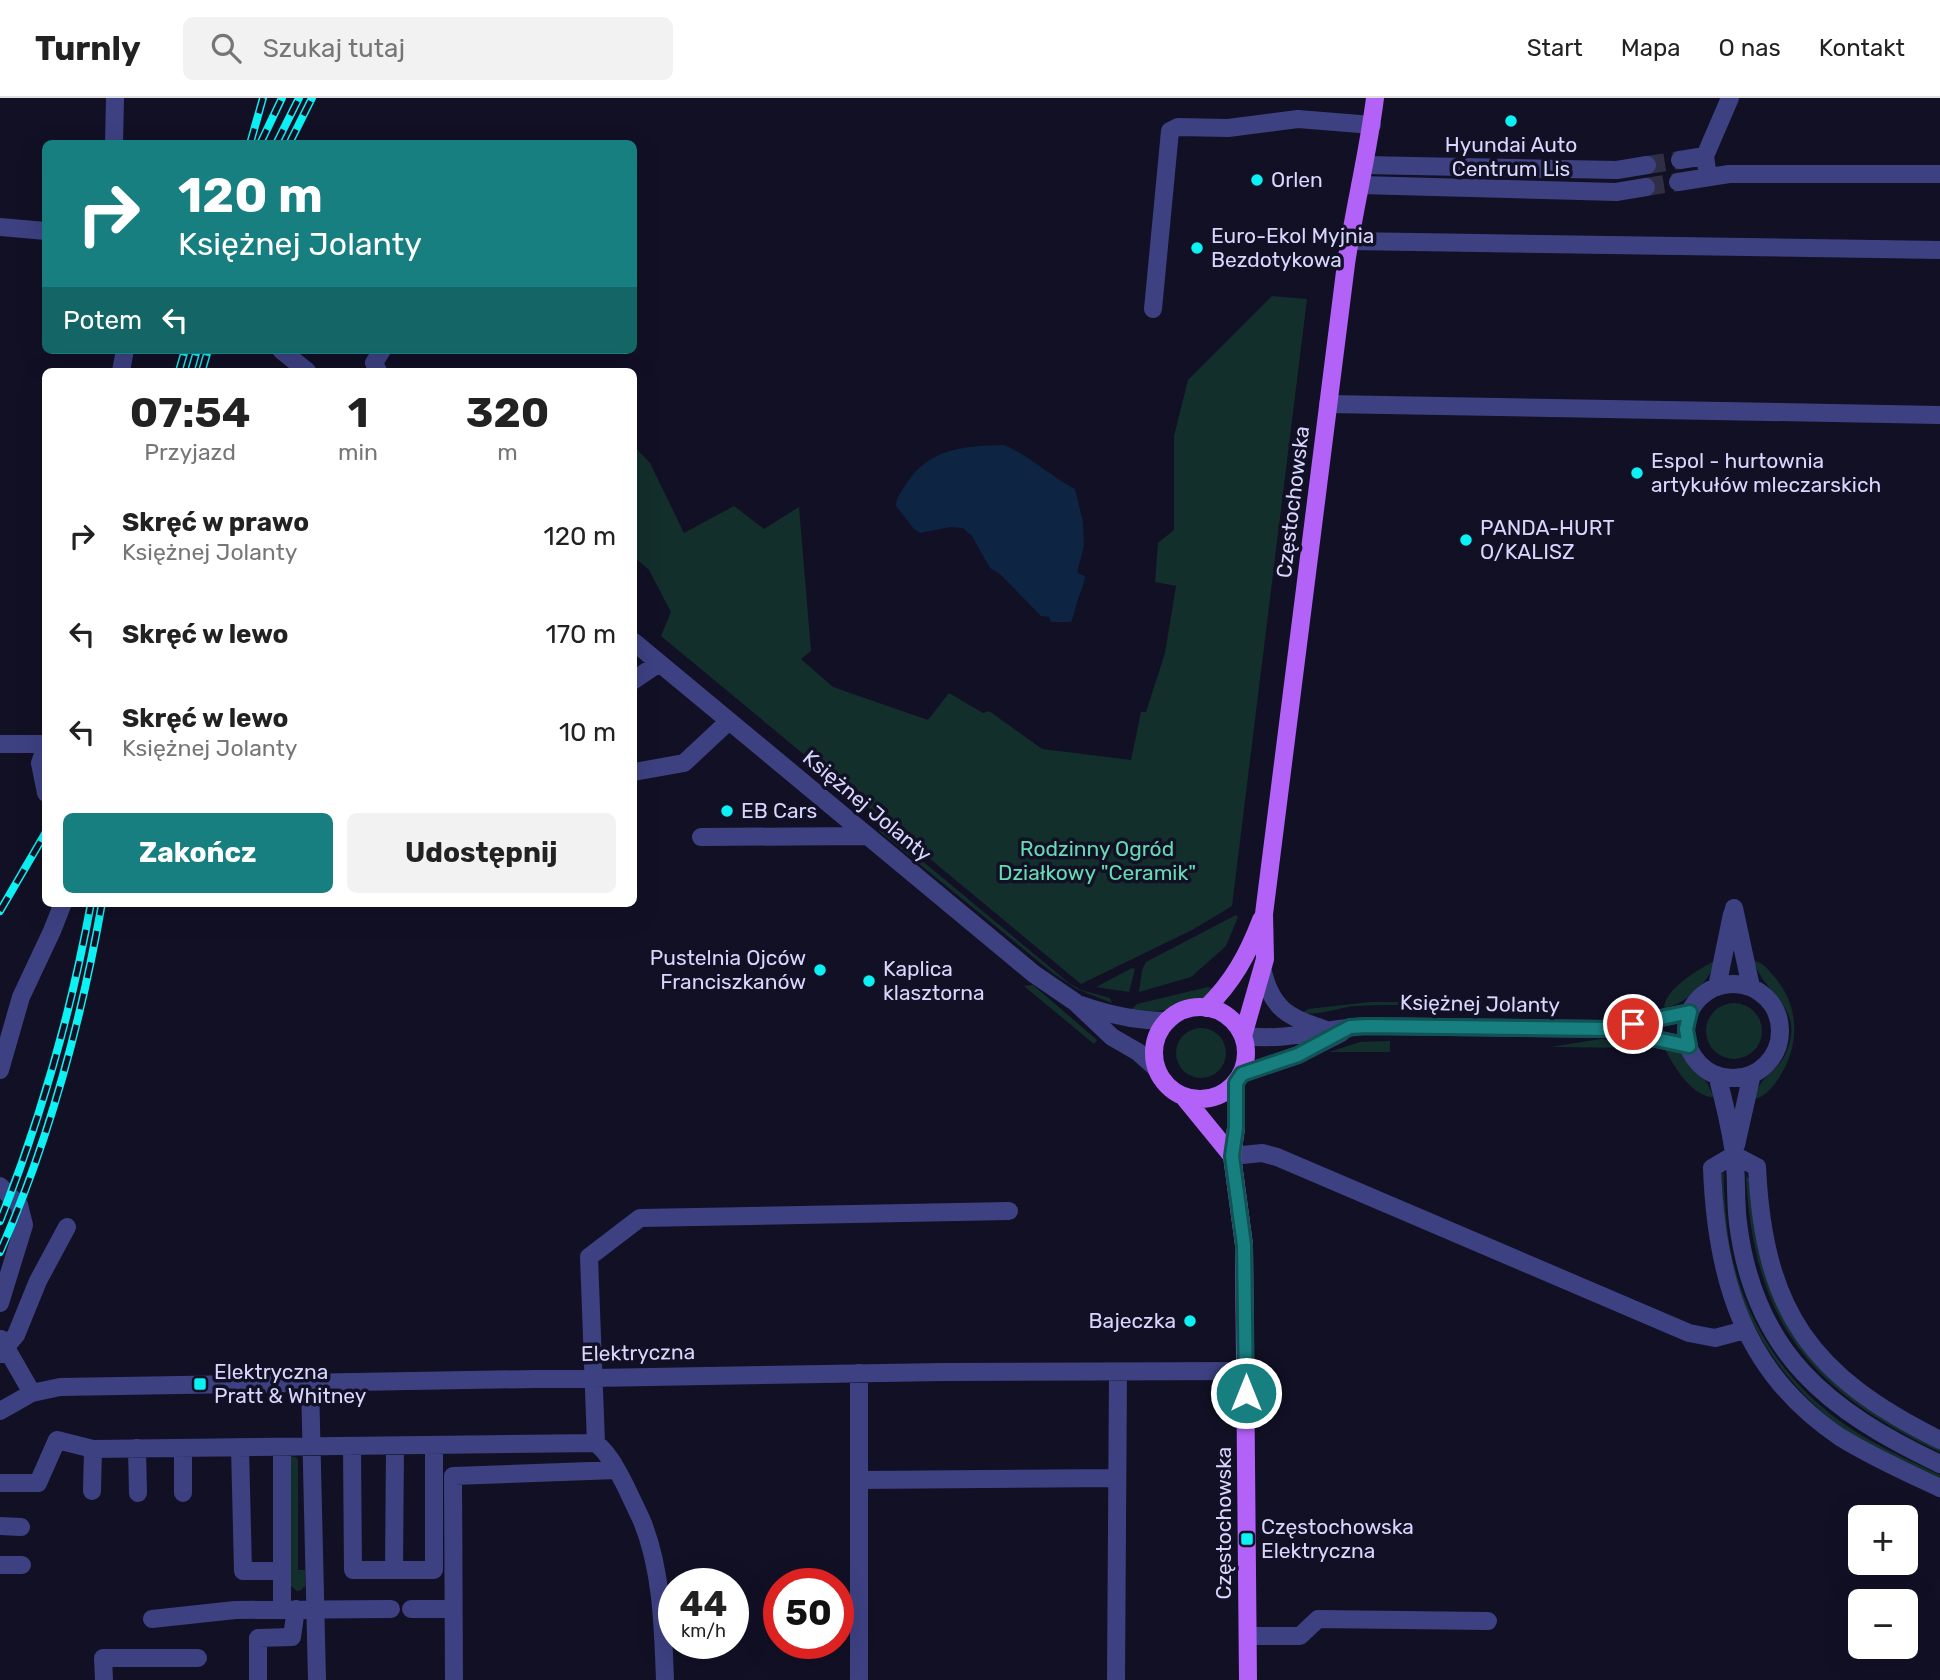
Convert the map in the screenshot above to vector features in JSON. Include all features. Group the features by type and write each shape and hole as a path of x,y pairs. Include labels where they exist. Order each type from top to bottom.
{"main road":[{"name":"Częstochowska","path":"1243,1036 1263,972 1266,944 1264,914 1328,404 1349,241 1375,98"},
{"name":"Częstochowska","path":"1206,1008 1228,985 1241,966 1264,914"},
{"path":"1183,1096 1195,1099 1218,1096 1239,1078 1247,1051 1243,1036 1229,1017 1206,1008 1186,1010 1168,1021 1157,1038 1154,1049 1157,1069 1163,1081 1183,1096 1232,1156"},
{"name":"Częstochowska","path":"1239,1078 1232,1156 1244,1245 1248,1680"}],"street":[{"path":"114,140 115,98"},
{"path":"1708,177 1705,156 1730,98"},
{"path":"1153,309 1170,131 1178,127 1228,128 1298,119 1371,125"},
{"path":"1680,160 1705,156"},
{"path":"1364,164 1617,170 1647,165"},
{"path":"1678,182 1729,174 1940,174"},
{"path":"1360,185 1616,192 1646,187"},
{"path":"0,226 42,231"},
{"path":"1349,241 1940,250"},
{"path":"286,354 303,368"},
{"path":"1328,404 1940,415"},
{"name":"Księżnej Jolanty","path":"637,645 1034,974 1075,1002 1112,1037 1138,1052 1157,1069"},
{"path":"637,678 659,663"},
{"path":"637,771 684,763 729,721"},
{"path":"0,744 42,745"},
{"path":"42,757 42,780"},
{"path":"701,837 867,836"},
{"path":"1,1063 21,997 61,907"},
{"path":"1717,986 1734,908 1751,987"},
{"path":"1263,972 1270,996 1276,1005 1305,1023 1327,1030"},
{"path":"1734,984 1751,987 1768,998 1778,1016 1780,1036 1774,1055 1768,1063 1752,1074 1734,1078 1717,1075 1700,1064 1689,1046 1686,1029 1690,1012 1701,996 1717,986 1734,984"},
{"name":"Księżnej Jolanty","path":"1075,1002 1119,1016 1146,1021 1168,1021"},
{"name":"Księżnej Jolanty","path":"1609,1029 1690,1012"},
{"name":"Księżnej Jolanty","path":"1239,1078 1298,1055 1350,1027"},
{"name":"Księżnej Jolanty","path":"1243,1036 1283,1038 1350,1027 1609,1029 1689,1046"},
{"path":"1752,1074 1734,1155 1712,1168 1713,1211 1721,1263 1745,1330 1784,1385 1818,1419 1858,1448 1940,1488"},
{"path":"1717,1075 1734,1155 1738,1222 1748,1270 1763,1312 1787,1352 1813,1385 1847,1413 1893,1441 1940,1464"},
{"path":"1232,1156 1262,1153 1277,1157 1689,1333 1715,1338 1745,1330"},
{"path":"1734,1155 1757,1167 1761,1222 1772,1270 1780,1293 1801,1332 1828,1366 1863,1396 1940,1440"},
{"path":"0,1186 19,1205 24,1225 0,1303"},
{"path":"596,1443 589,1257 640,1218 1009,1211"},
{"path":"32,1393 2,1347 16,1335 38,1281 67,1227"},
{"name":"Elektryczna","path":"0,1410 32,1393 60,1387 859,1373 1246,1371"},
{"path":"859,1373 859,1680"},
{"path":"1116,1680 1118,1373"},
{"path":"310,1382 317,1680"},
{"path":"0,1483 38,1483 57,1440 93,1449 596,1443 608,1453 643,1523 653,1558 662,1619 665,1680"},
{"path":"352,1447 353,1570 433,1570 434,1445"},
{"path":"394,1570 395,1446"},
{"path":"240,1447 243,1571 282,1571"},
{"path":"258,1680 258,1638 292,1637 282,1571 282,1447"},
{"path":"137,1448 138,1493"},
{"path":"183,1448 183,1493"},
{"path":"92,1491 93,1449"},
{"path":"454,1680 453,1476 617,1470"},
{"path":"859,1480 1117,1478"},
{"path":"0,1526 21,1527"},
{"path":"0,1565 22,1565"},
{"path":"152,1619 235,1610 391,1609"},
{"path":"411,1609 453,1609"},
{"path":"1248,1636 1300,1636 1318,1619 1488,1621"},
{"path":"104,1680 103,1658 198,1658"}],"green space":[{"name":"Rodzinny Ogród Działkowy \"Ceramik\"","path":"1272,296 1307,299 1232,906 1192,930 1081,984 661,636 671,612 649,570 637,560 637,449 650,463 684,533 734,506 764,529 799,507 811,651 801,659 833,687 928,720 949,693 983,713 989,711 1042,749 1131,760 1141,712 1146,712 1165,653 1176,586 1155,582 1158,543 1174,530 1174,436 1188,380"},
{"path":"878,824 1069,983 1081,990 1110,998 1112,1003 1077,989 1054,974 879,831"},
{"path":"1236,915 1238,917 1226,946 1191,977 1139,992 1146,962"},
{"path":"1716,960 1696,991 1681,1002 1664,1008 1670,993 1677,986"},
{"path":"1754,961 1764,965 1781,985 1788,997 1794,1024 1794,1038 1786,1065 1772,1088 1755,1099 1760,1085 1785,1055 1791,1039 1791,1025 1788,1013 1759,973"},
{"path":"1132,968 1135,969 1129,992 1096,987"},
{"path":"1033,985 1097,1040 1094,1044 1024,986"},
{"path":"1208,987 1216,990 1197,1002 1176,1009 1131,1010 1137,1004"},
{"path":"1370,1002 1464,1002 1467,1006 1357,1006 1302,1013 1308,1009"},
{"path":"1734,1003 1749,1008 1757,1016 1762,1031 1757,1046 1749,1054 1734,1059 1719,1054 1711,1046 1706,1031 1711,1016 1719,1008"},
{"path":"1201,1028 1219,1035 1226,1053 1219,1071 1201,1078 1183,1071 1176,1053 1183,1035"},
{"path":"1601,1039 1648,1045 1644,1048 1550,1047"},
{"path":"1390,1041 1390,1052 1329,1052 1360,1042"},
{"path":"1665,1049 1681,1053 1707,1083 1714,1097 1706,1096 1691,1087"},
{"path":"1724,1173 1730,1245 1736,1274 1759,1329 1775,1354 1793,1378 1837,1419 1874,1443 1940,1475 1940,1479 1868,1444 1833,1420 1810,1400 1770,1353 1741,1298 1732,1269 1723,1223 1721,1174"},
{"path":"1746,1176 1749,1179 1755,1229 1765,1273 1780,1311 1800,1345 1826,1374 1858,1401 1896,1426 1940,1449 1940,1452 1894,1428 1856,1403 1823,1376 1797,1346 1776,1311 1761,1272 1751,1227"},
{"path":"291,1456 298,1460 298,1570 305,1570 305,1586 297,1591 291,1586 289,1574"}],"water":[{"path":"1004,445 1075,489 1083,522 1084,546 1077,573 1085,576 1071,622 1051,622 1049,617 1041,616 1000,574 990,568 972,536 963,528 950,527 920,533 896,506 899,495 914,473 936,457 961,448"}],"tunnel":[{"path":"1647,165 1680,160"},
{"path":"1646,187 1678,182"}],"railway":[{"path":"251,140 263,98"},
{"path":"262,140 282,98"},
{"path":"278,140 299,98"},
{"path":"291,140 312,98"},
{"path":"180,368 184,354"},
{"path":"192,368 196,354"},
{"path":"203,368 207,354"},
{"path":"0,911 42,839"},
{"path":"0,1221 29,1143 53,1065 74,985 90,907"},
{"path":"0,1252 34,1167 62,1080 101,907"}],"place":[{"name":"Hyundai Auto Centrum Lis","path":"1511,121"},
{"name":"Orlen","path":"1257,180"},
{"name":"Euro-Ekol Myjnia Bezdotykowa","path":"1197,248"},
{"name":"Espol - hurtownia artykułów mleczarskich","path":"1637,473"},
{"name":"PANDA-HURT O/KALISZ","path":"1466,540"},
{"name":"EB Cars","path":"727,811"},
{"name":"Pustelnia Ojców Franciszkanów","path":"820,970"},
{"name":"Kaplica klasztorna","path":"869,981"},
{"name":"Bajeczka","path":"1190,1321"},
{"name":"Elektryczna Pratt & Whitney","path":"200,1384"},
{"name":"Częstochowska Elektryczna","path":"1247,1539"}],"route":[{"path":"1246,1393 1244,1245 1232,1156 1236,1128 1236,1083 1242,1074 1298,1055 1350,1027 1609,1029 1689,1046 1686,1029 1690,1012 1633,1024"}]}
